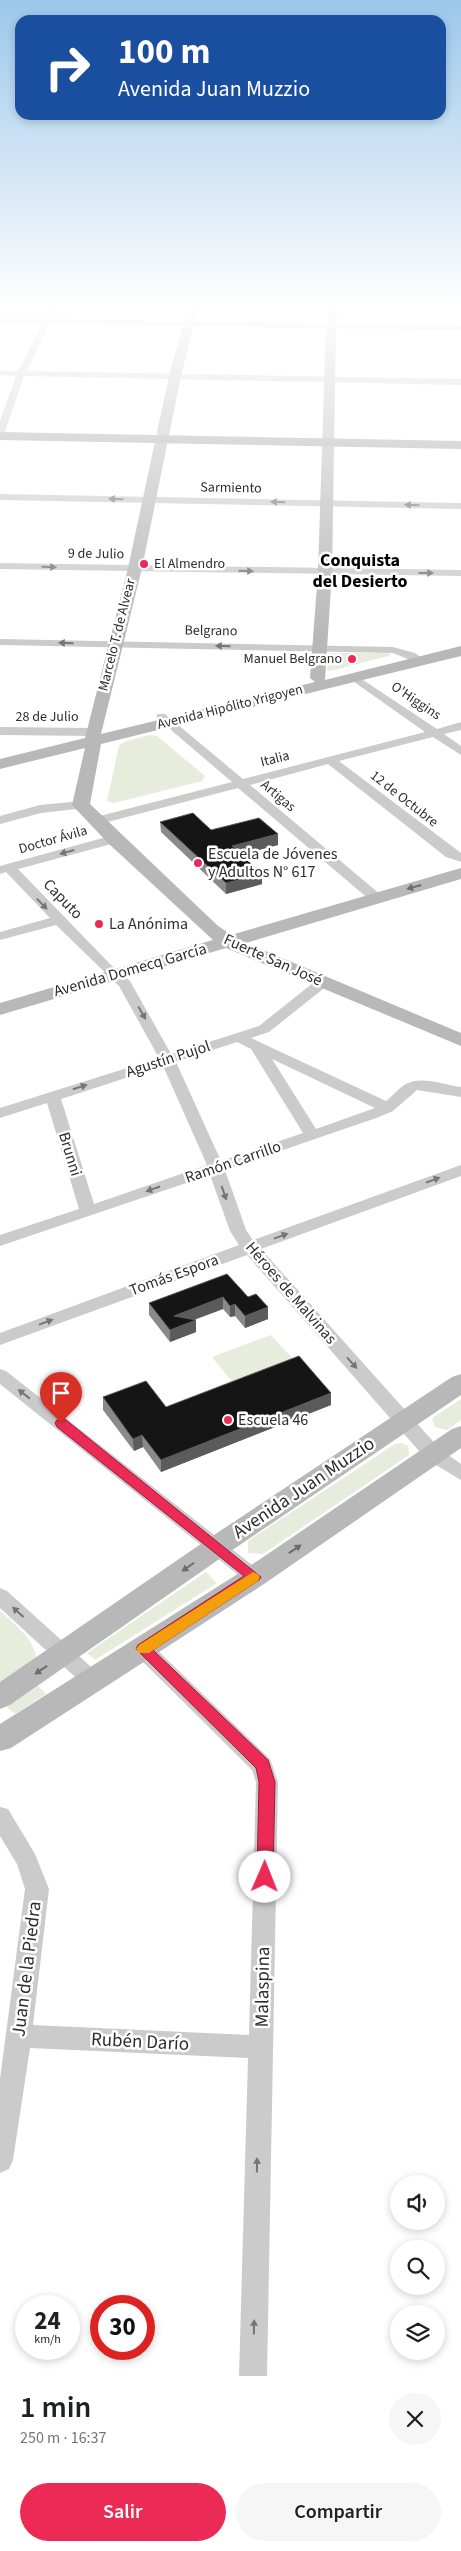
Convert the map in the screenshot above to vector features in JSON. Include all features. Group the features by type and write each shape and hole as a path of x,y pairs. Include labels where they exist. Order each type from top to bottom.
{"main road":[{"name":"Marcelo T. de Alvear","path":"93,737 134,568 168,415"},
{"path":"321,681 319,648 325,572 330,415"},
{"path":"0,435 461,445"},
{"name":"Avenida Hipólito Yrigoyen","path":"321,681 354,677 461,643"},
{"name":"Avenida Hipólito Yrigoyen","path":"0,764 93,737 165,719 416,658 461,651"},
{"path":"81,805 93,737"},
{"name":"Avenida Hipólito Yrigoyen","path":"0,755 93,737"},
{"name":"Fuerte San José","path":"81,805 114,839 210,929 228,942 461,1040"},
{"name":"Avenida Domecq García","path":"0,1009 461,873"},
{"name":"Avenida Juan Muzzio","path":"0,1697 218,1546 461,1383"},
{"path":"3,1732 143,1649 254,1577 461,1435"}],"street":[{"path":"0,435 7,415"},
{"name":"Sarmiento","path":"0,497 461,506"},
{"name":"9 de Julio","path":"0,566 461,573"},
{"name":"Belgrano","path":"0,642 393,650 416,658"},
{"name":"O'Higgins","path":"354,677 461,751"},
{"name":"Artigas","path":"165,719 376,898"},
{"name":"Italia","path":"96,820 461,726"},
{"name":"28 de Julio","path":"0,732 93,737"},
{"name":"12 de Octubre","path":"330,760 451,854 461,858"},
{"path":"0,820 40,809 81,805"},
{"name":"Doctor Ávila","path":"4,869 114,839"},
{"name":"Caputo","path":"4,869 114,974"},
{"path":"0,936 58,920"},
{"name":"Héroes de Malvinas","path":"114,974 125,984 167,1059 216,1168 238,1231 250,1248 433,1454 461,1473"},
{"name":"Agustín Pujol","path":"0,1113 264,1030 323,982"},
{"path":"238,1037 388,1108"},
{"path":"257,1046 312,1135"},
{"name":"Ramón Carrillo","path":"0,1241 388,1108 413,1086 422,1085 461,1092"},
{"name":"Brunni","path":"52,1096 88,1211"},
{"name":"Tomás Espora","path":"0,1339 461,1170"},
{"path":"0,1375 218,1546 254,1577"},
{"path":"0,1596 93,1680"},
{"name":"Malaspina","path":"143,1649 262,1765 267,1782 253,2376"},
{"name":"Juan de la Piedra","path":"0,1816 27,1861 37,1889 19,2036 0,2160"},
{"name":"Rubén Darío","path":"19,2036 261,2047"}],"green space":[{"path":"329,653 387,653 392,655 330,671 327,670"},
{"path":"149,735 157,736 205,776 202,781 114,803 107,801 119,746 124,742"},
{"path":"271,1335 295,1361 235,1385 212,1357"},
{"path":"461,1399 461,1420 447,1430 435,1427 432,1418"},
{"path":"401,1443 408,1446 409,1455 263,1554 248,1553 248,1541 395,1444"},
{"path":"206,1572 217,1583 95,1660 87,1653"},
{"path":"0,1611 28,1638 35,1651 36,1658 0,1684"},
{"path":"38,1686 46,1694 15,1714 7,1707"}],"building":[{"path":"193,813 211,830 259,818 278,834 232,846 262,874 226,883 160,822"},
{"path":"227,1274 248,1297 256,1294 268,1307 245,1316 235,1304 230,1306 223,1297 174,1316 196,1320 170,1330 149,1303"},
{"name":"Escuela 46","path":"299,1356 331,1393 161,1460 142,1435 133,1439 103,1397 146,1381 166,1407"}],"slow traffic":[{"path":"144,1649 253,1577"}],"place":[{"name":"El Almendro","path":"144,564"},
{"name":"Manuel Belgrano","path":"352,659"},
{"name":"Escuela de Jóvenes y Adultos N° 617","path":"198,863"},
{"name":"La Anónima","path":"99,924"},
{"name":"Escuela 46","path":"228,1420"}],"district":[{"name":"Conquista del Desierto","path":"360,570"}],"route":[{"path":"61,1423 218,1546 254,1577 143,1649 262,1765 267,1782 265,1877"}]}
